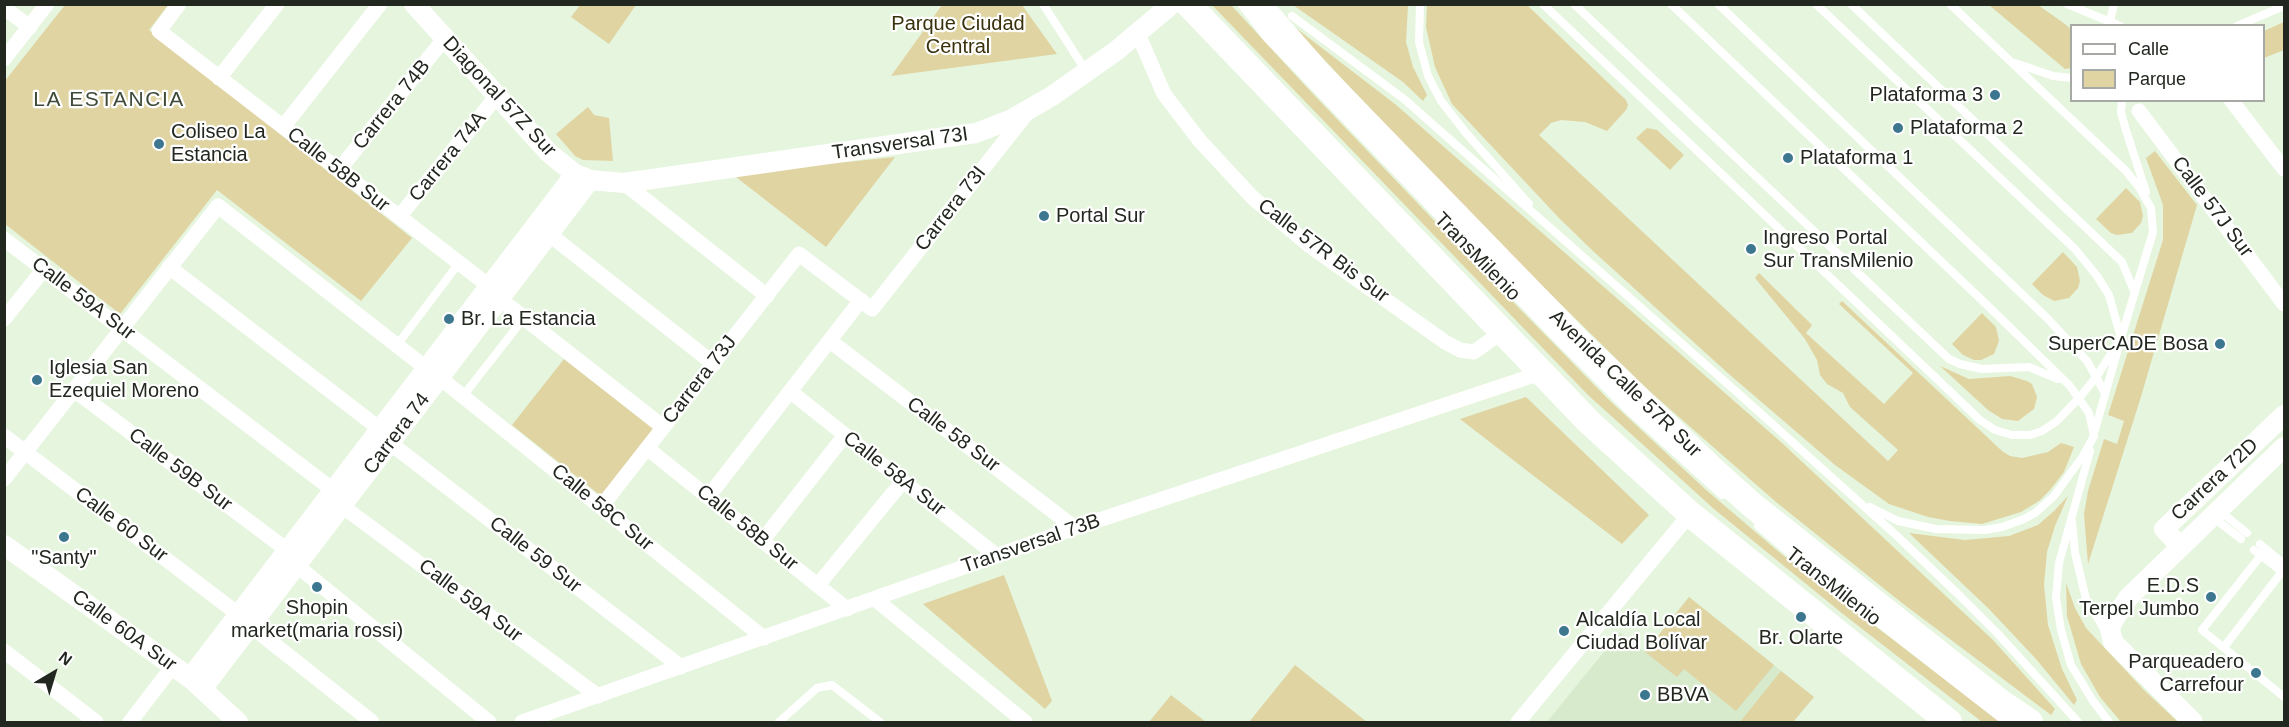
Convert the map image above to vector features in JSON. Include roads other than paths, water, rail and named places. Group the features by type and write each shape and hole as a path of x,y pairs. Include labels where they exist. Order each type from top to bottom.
{"highway":[{"path":"1188,4 1589,422 1690,514 1949,723"},
{"name":"Avenida Calle 57R Sur","path":"1258,4 1318,73 1579,342 1714,471 1752,505 1999,701 2030,723"}],"street":[{"path":"4,59 47,4"},
{"name":"Calle 58B Sur","path":"180,4 159,31 459,263 524,318 663,427"},
{"path":"219,78 277,4"},
{"path":"283,127 380,4"},
{"name":"Diagonal 57Z Sur","path":"414,4 549,153 583,177"},
{"name":"Transversal 73I","path":"583,177 624,183 956,137 993,128 1029,110 1087,72 1138,34 1172,4"},
{"path":"4,8 30,27"},
{"name":"Calle 57R Bis Sur","path":"1138,34 1164,94 1200,141 1253,198 1310,246 1445,342 1460,350 1474,352 1502,332"},
{"name":"Carrera 74B","path":"339,170 444,39"},
{"name":"Carrera 74A","path":"399,217 496,97"},
{"path":"2233,102 2284,169"},
{"name":"Carrera 73I","path":"708,497 830,341 867,304 1029,110"},
{"name":"Calle 57J Sur","path":"2139,111 2284,304"},
{"name":"Carrera 74","path":"494,293 549,234 583,177"},
{"name":"Carrera 74","path":"197,683 583,177"},
{"path":"624,183 767,296"},
{"name":"Calle 58C Sur","path":"170,267 218,206 463,396 764,638"},
{"path":"549,234 714,363"},
{"name":"Calle 59A Sur","path":"4,238 337,498 598,696"},
{"name":"Carrera 73J","path":"601,507 800,254 867,304"},
{"path":"4,478 170,267"},
{"name":"Calle 59 Sur","path":"170,267 681,667"},
{"path":"4,319 44,269"},
{"name":"Calle 58 Sur","path":"830,341 1075,528"},
{"name":"Transversal 73B","path":"522,723 1075,528 1541,373"},
{"name":"Calle 59B Sur","path":"74,390 292,558 489,723"},
{"name":"Calle 58A Sur","path":"791,392 997,556"},
{"name":"Carrera 72D","path":"2181,547 2164,529 2284,415"},
{"path":"762,540 845,435"},
{"name":"Calle 60 Sur","path":"4,436 244,620 372,723"},
{"name":"Carrera 72D","path":"2114,642 2110,629 2122,604 2284,447"},
{"name":"Calle 58B Sur","path":"647,448 847,609"},
{"path":"818,585 903,481"},
{"path":"1518,723 1690,514"},
{"name":"Calle 60A Sur","path":"4,545 197,683 238,723"},
{"path":"875,599 1025,723"},
{"path":"2114,642 2193,723"},
{"path":"4,651 96,723"},
{"path":"130,723 173,666"}],"lane":[{"path":"1043,4 1087,72"},
{"name":"TransMilenio","path":"1241,4 1267,38 1554,336 1627,409 1732,504"},
{"path":"1420,4 1419,42 1428,76 1442,101 1489,160 1557,234"},
{"path":"1543,4 1986,424 2007,434 2030,435 2052,425 2097,376 2121,338 2109,296 2097,276 2075,249 1816,4"},
{"path":"1574,4 1949,359 1982,369 2029,368 2050,374 2070,386"},
{"path":"1671,4 2070,386 2090,413 2094,436 2070,476 2044,505 2024,519 2002,528 1985,531 1936,529 1898,521 1875,510 1835,481"},
{"path":"1718,4 2040,311 2087,361 2105,393"},
{"path":"1851,4 2122,262 2130,276 2134,292"},
{"path":"1950,4 2125,170 2139,187 2151,208"},
{"path":"2067,4 2109,24 2114,4"},
{"path":"2242,24 2284,6"},
{"path":"1292,16 1404,99 1835,481 1961,597 1998,634 2078,723"},
{"path":"2013,63 2053,76 2070,78"},
{"path":"2109,723 2071,665 2061,630 2056,580 2071,514 2153,232 2151,208 2125,127 2121,112 2122,102"},
{"path":"397,345 459,263"},
{"path":"463,396 524,318"},
{"path":"2216,513 2244,536"},
{"path":"2071,514 2075,553 2086,599 2101,628 2114,642"},
{"name":"TransMilenio","path":"1750,519 1793,556 2006,723"},
{"path":"2224,647 2284,569 2261,549 2202,630 2284,698"},
{"path":"779,723 817,688 832,685 880,723"}],"place":[{"name":"Plataforma 3","path":"1995,95"},
{"name":"Plataforma 2","path":"1898,128"},
{"name":"Coliseo La Estancia","path":"159,144"},
{"name":"Plataforma 1","path":"1788,158"},
{"name":"Portal Sur","path":"1044,216"},
{"name":"Ingreso Portal Sur TransMilenio","path":"1751,249"},
{"name":"Br. La Estancia","path":"449,319"},
{"name":"SuperCADE Bosa","path":"2220,344"},
{"name":"Iglesia San Ezequiel Moreno","path":"37,380"},
{"name":"\"Santy\"","path":"64,537"},
{"name":"Shopin market(maria rossi)","path":"317,587"},
{"name":"E.D.S Terpel Jumbo","path":"2211,597"},
{"name":"Br. Olarte","path":"1801,617"},
{"name":"Alcaldía Local Ciudad Bolívar","path":"1564,631"},
{"name":"Parqueadero Carrefour","path":"2256,673"},
{"name":"BBVA","path":"1645,695"}],"district":[{"name":"LA ESTANCIA","path":"109,100"}],"park label":[{"name":"Parque Ciudad Central","path":"958,36"}]}
